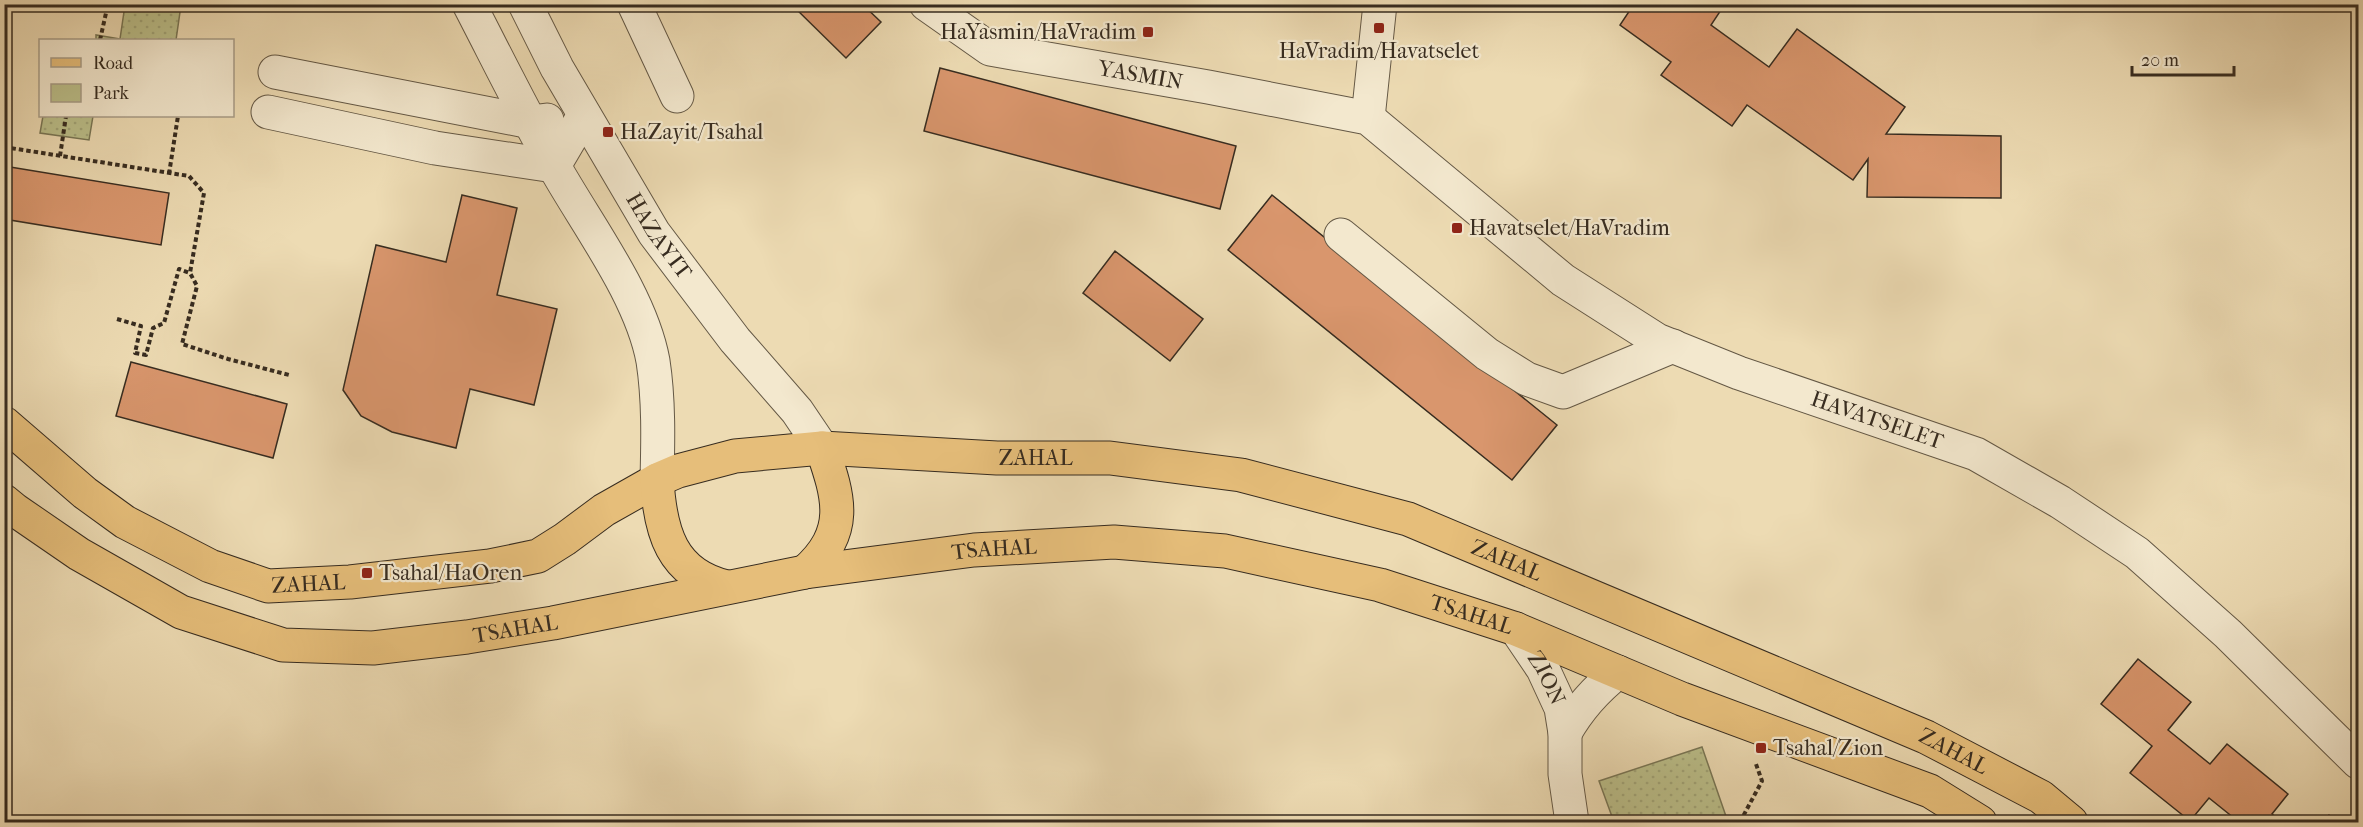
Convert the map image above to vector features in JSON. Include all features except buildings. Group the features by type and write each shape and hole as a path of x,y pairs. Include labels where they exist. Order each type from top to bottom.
{"main road":[{"name":"ZAHAL","path":"4,423 85,493 124,522 210,566 268,586 362,581 490,566 538,556 604,510 657,480 678,471 735,456 822,448 997,458 1110,458 1241,476 1408,519 1926,737 2041,797 2071,822"},
{"path":"805,572 816,562 827,545 835,530 837,517 837,499 822,448"},
{"path":"657,480 658,508 662,526 671,547 693,574 727,587"},
{"name":"TSAHAL","path":"4,501 79,554 180,612 283,645 373,648 467,637 554,623 805,572 974,550 1114,542 1225,551 1380,585 1516,629 1741,721 1930,791 1980,822"}],"street":[{"path":"469,4 554,166 626,288 642,326 654,370 658,421 657,480"},
{"name":"HAZAYIT","path":"525,4 557,68 654,233 735,340 797,411 822,448"},
{"path":"634,4 677,96"},
{"name":"YASMIN","path":"926,4 990,49 1368,118"},
{"path":"1368,118 1380,4"},
{"path":"275,72 531,122 584,115"},
{"path":"268,112 435,148 554,166"},
{"path":"554,166 584,115"},
{"name":"HAVATSELET","path":"1368,118 1563,280 1657,340 1739,373 1976,454 2060,502 2137,554 2228,634 2358,762"},
{"path":"1341,235 1487,354 1527,379 1563,392 1673,346"},
{"name":"ZION","path":"1516,629 1554,690 1561,708 1565,733 1565,774 1572,822"},
{"name":"ZION","path":"1565,733 1578,710 1590,696 1618,672"}],"path":[{"path":"4,21 8,4"},
{"path":"100,39 108,4"},
{"path":"60,156 66,117"},
{"path":"169,174 178,117"},
{"path":"4,147 189,176 204,193 190,273 197,286 182,344 289,375"},
{"path":"117,319 141,326 135,353 146,355 153,328 164,323 179,269 190,273"},
{"path":"1740,822 1762,781 1741,721"}],"green space":[{"path":"125,5 181,5 176,39 120,39"},
{"path":"96,35 120,39 96,39"},
{"path":"43,117 93,117 89,140 40,133"},
{"path":"1702,747 1728,822 1614,822 1599,781"}],"place":[{"name":"HaVradim/Havatselet","path":"1379,28"},
{"name":"HaYasmin/HaVradim","path":"1148,32"},
{"name":"HaZayit/Tsahal","path":"608,132"},
{"name":"Havatselet/HaVradim","path":"1457,228"},
{"name":"Tsahal/HaOren","path":"367,573"},
{"name":"Tsahal/Zion","path":"1761,748"}]}
